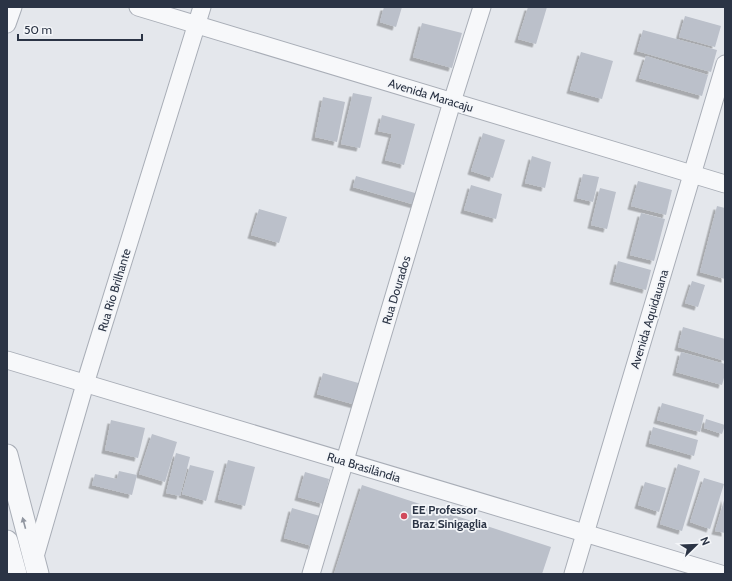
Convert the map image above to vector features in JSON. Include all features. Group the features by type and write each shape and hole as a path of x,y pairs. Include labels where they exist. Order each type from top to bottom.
{"street":[{"path":"7,24 13,7"},
{"name":"Avenida Maracaju","path":"138,7 725,184"},
{"name":"Rua Rio Brilhante","path":"34,569 85,384 202,7"},
{"name":"Rua Dourados","path":"311,574 452,102 482,7"},
{"name":"Avenida Aquidauana","path":"573,574 725,64"},
{"name":"Rua Brasilândia","path":"7,360 721,574"},
{"path":"7,455 34,569"},
{"path":"7,541 16,574"}],"building":[{"path":"384,7 402,7 396,27 380,22"},
{"path":"528,7 547,7 536,44 518,39"},
{"path":"685,16 721,26 715,47 679,37"},
{"path":"422,23 462,33 452,68 413,57"},
{"path":"643,30 717,50 711,72 637,51"},
{"path":"581,52 613,61 602,99 570,90"},
{"path":"646,56 708,75 702,96 639,78"},
{"path":"353,93 372,97 360,148 341,144"},
{"path":"323,97 345,102 337,142 315,137"},
{"path":"382,115 415,124 404,165 385,160 392,134 378,131"},
{"path":"483,133 505,140 493,178 471,171"},
{"path":"532,156 551,162 545,188 525,183"},
{"path":"583,174 599,177 593,202 577,198"},
{"path":"356,176 422,195 419,206 353,187"},
{"path":"638,181 672,190 666,215 631,206"},
{"path":"471,185 502,194 496,219 464,210"},
{"path":"600,188 616,192 607,229 591,225"},
{"path":"717,206 725,208 725,279 700,272"},
{"path":"259,209 287,217 279,243 251,235"},
{"path":"641,213 665,219 654,261 630,255"},
{"path":"618,261 651,270 646,290 613,281"},
{"path":"692,281 705,285 698,307 685,303"},
{"path":"683,327 725,339 725,361 678,347"},
{"path":"681,352 725,364 725,374 722,385 676,372"},
{"path":"323,373 362,384 356,405 317,394"},
{"path":"662,403 704,415 700,432 657,420"},
{"path":"706,419 725,425 722,434 704,428"},
{"path":"111,420 145,428 138,458 105,450"},
{"path":"653,427 698,440 694,456 649,443"},
{"path":"152,434 177,442 165,482 139,474"},
{"path":"176,453 190,457 180,496 166,493"},
{"path":"228,460 255,467 245,506 218,499"},
{"path":"678,464 700,471 682,531 660,524"},
{"path":"190,465 214,471 206,501 182,494"},
{"path":"119,471 137,475 132,495 92,485 95,474 117,479"},
{"path":"305,472 329,479 323,504 298,497"},
{"path":"704,478 724,484 710,529 690,522"},
{"path":"645,482 666,488 659,512 638,505"},
{"name":"EE Professor Braz Sinigaglia","path":"362,485 551,547 542,574 334,574"},
{"path":"725,497 725,533 715,531"},
{"path":"292,508 320,516 312,546 284,538"}],"place":[{"name":"EE Professor Braz Sinigaglia","path":"404,516"}]}
